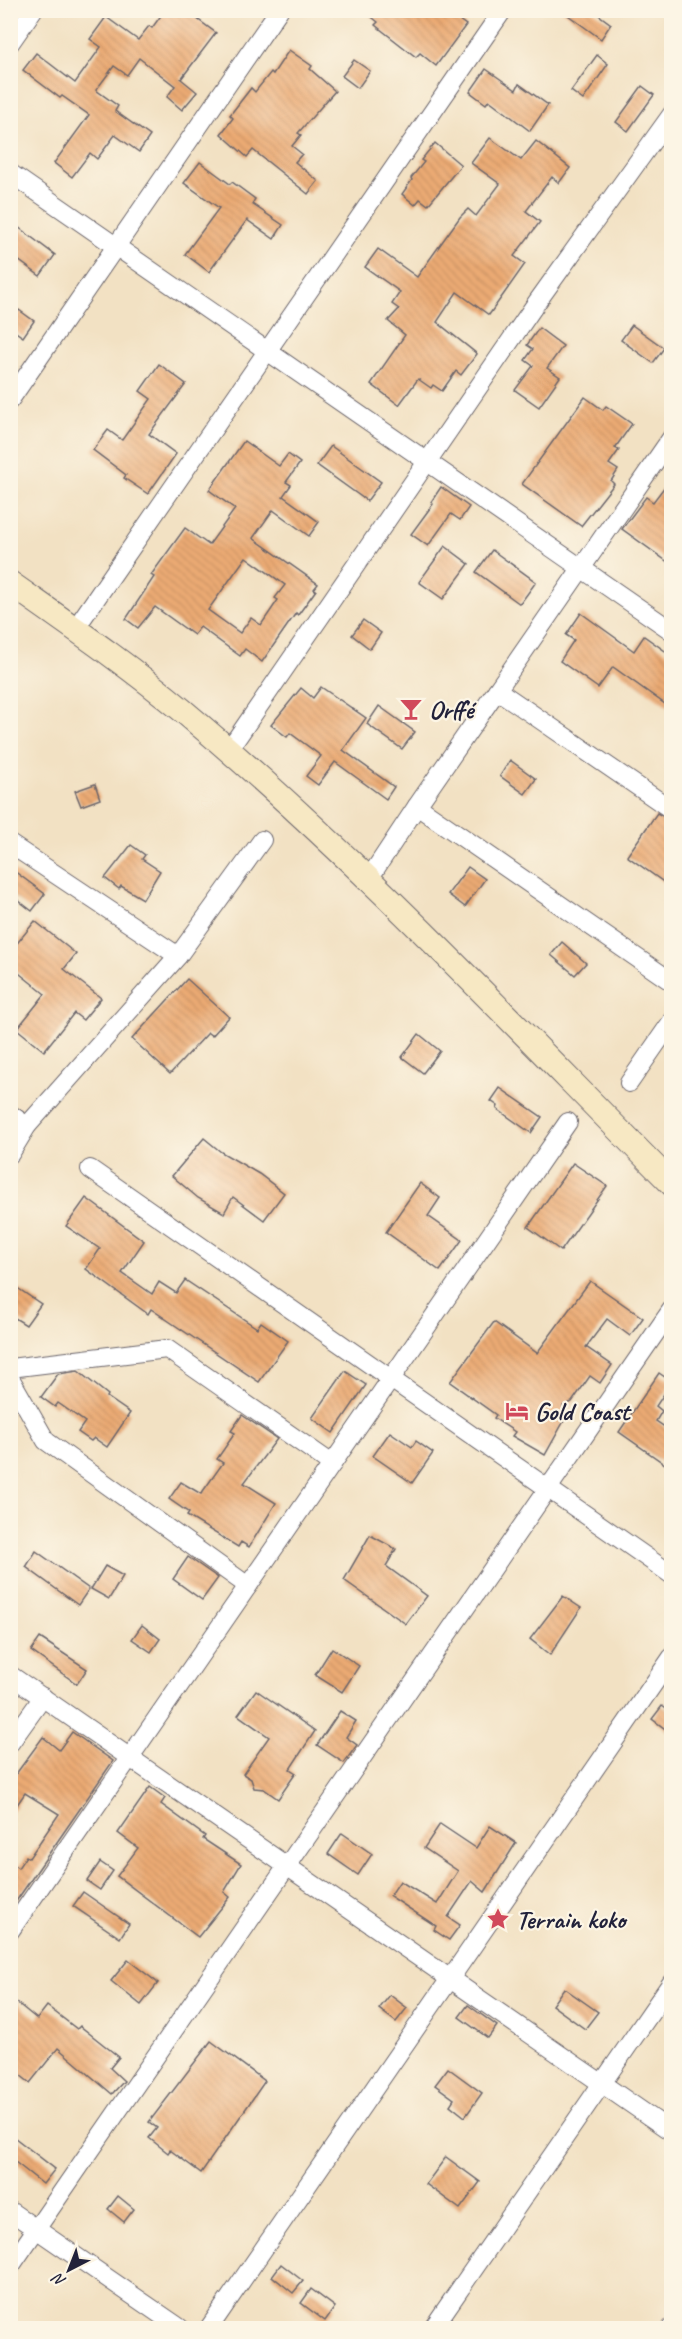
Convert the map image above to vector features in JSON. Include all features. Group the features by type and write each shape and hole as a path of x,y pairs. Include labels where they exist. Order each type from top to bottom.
{"main road":[{"path":"10,583 172,703 228,751 369,880 672,1184"}],"street":[{"path":"10,43 33,10"},
{"path":"10,400 279,10"},
{"path":"75,629 502,10"},
{"path":"228,751 537,302 672,114"},
{"path":"10,173 672,631"},
{"path":"369,880 417,806 672,437"},
{"path":"497,690 672,810"},
{"path":"417,806 672,982"},
{"path":"10,1154 27,1126 178,956 262,840"},
{"path":"10,844 178,956"},
{"path":"629,1083 672,1021"},
{"path":"10,1114 27,1126"},
{"path":"10,1931 568,1122"},
{"path":"90,1169 672,1575"},
{"path":"10,2267 672,1309"},
{"path":"10,1368 167,1349 332,1464"},
{"path":"10,1378 46,1441 248,1586"},
{"path":"208,2328 672,1657"},
{"path":"10,1675 672,2133"},
{"path":"10,1743 43,1697"},
{"path":"433,2328 672,1982"},
{"path":"10,2211 180,2328"}],"building":[{"path":"165,10 185,10 216,33 181,79 197,92 182,110 167,97 175,86 139,58 127,75 114,66 96,90 118,106 115,111 150,136 139,152 115,135 97,159 90,153 72,177 54,163 89,115 62,96 60,98 23,70 36,53 75,83 101,47 90,39 106,17 138,40 149,26 152,28"},
{"path":"363,10 445,10 466,25 436,66 420,53 416,57 375,25 378,22"},
{"path":"561,10 592,10 611,24 601,39"},
{"path":"289,50 312,66 310,69 335,91 298,133 301,135 292,146 302,154 295,162 318,181 308,194 253,150 247,157 221,134 233,118 230,115 251,88 255,92 271,72 273,74"},
{"path":"597,55 608,64 583,100 571,91"},
{"path":"354,60 370,71 358,88 342,76"},
{"path":"486,69 516,90 519,84 548,105 530,131 489,100 486,104 470,92"},
{"path":"642,86 654,95 628,131 616,122"},
{"path":"490,138 521,160 536,141 570,168 559,183 552,177 526,211 540,222 514,256 525,264 489,315 457,292 437,322 477,354 461,375 456,371 442,391 433,385 431,388 418,379 399,405 371,384 405,335 388,321 399,309 392,304 400,292 365,267 378,249 417,277 460,217 468,209 476,216 500,184 471,163"},
{"path":"435,143 461,165 428,205 420,199 415,205 402,194 424,162 421,160"},
{"path":"200,162 255,199 252,204 283,225 274,239 247,220 209,272 185,254 219,208 184,183"},
{"path":"10,221 55,255 40,276 10,254"},
{"path":"19,310 34,321 23,337 10,328 10,322"},
{"path":"632,325 664,348 653,363 621,340"},
{"path":"539,328 563,346 547,368 560,377 539,407 515,390 533,366 525,360 533,349 527,345"},
{"path":"159,364 186,384 149,434 176,454 148,494 124,478 126,475 93,450 108,430 122,440 151,399 140,391"},
{"path":"585,397 603,410 606,406 632,424 615,448 619,450 609,464 618,470 611,481 614,484 581,526 522,484"},
{"path":"244,441 279,466 288,454 300,463 286,482 291,485 283,496 319,522 309,536 273,510 253,538 318,584 314,589 316,590 298,615 296,613 262,662 245,649 240,656 200,627 194,635 155,607 138,628 126,619 154,577 151,575 185,528 209,545 235,509 209,490","holes":["246,557 285,585 275,598 278,600 261,625 251,618 240,633 208,610"]},
{"path":"331,446 381,482 367,501 317,465"},
{"path":"672,477 672,565 622,529 646,497 653,502"},
{"path":"441,487 469,507 460,520 451,514 428,546 411,534 433,504 431,502"},
{"path":"445,546 469,564 443,599 419,582"},
{"path":"492,550 536,582 520,604 476,572"},
{"path":"581,613 634,651 644,636 672,656 672,709 613,667 598,688 560,661 574,640 566,635"},
{"path":"363,620 381,633 370,649 352,635"},
{"path":"321,687 366,718 343,750 394,787 386,799 335,762 318,785 306,776 321,756 290,733 287,737 271,725 301,688 313,698"},
{"path":"379,706 415,732 402,749 367,724"},
{"path":"510,760 536,779 525,794 500,776"},
{"path":"95,784 100,799 81,806 75,791"},
{"path":"657,813 672,821 672,888 627,856"},
{"path":"131,845 145,855 142,859 160,871 143,899 121,886 119,889 105,878"},
{"path":"468,867 485,879 465,907 448,894"},
{"path":"10,868 45,894 32,911 10,894"},
{"path":"35,921 76,954 64,969 101,998 83,1020 74,1013 44,1051 17,1029 45,994 10,966 10,952"},
{"path":"562,942 586,963 575,975 551,955"},
{"path":"187,979 229,1017 212,1036 208,1033 170,1074 132,1039"},
{"path":"419,1034 440,1051 423,1073 402,1057"},
{"path":"500,1088 542,1117 531,1133 497,1109 498,1106 491,1101"},
{"path":"204,1138 221,1152 259,1174 284,1193 264,1220 233,1197 224,1213 198,1198 172,1176"},
{"path":"573,1163 607,1186 561,1251 528,1227"},
{"path":"420,1183 440,1198 428,1216 462,1240 440,1271 386,1232"},
{"path":"86,1198 144,1241 122,1273 152,1294 159,1282 176,1293 185,1280 257,1328 261,1322 288,1341 259,1382 151,1309 148,1314 86,1269 100,1249 66,1226"},
{"path":"590,1281 643,1318 630,1336 607,1319 586,1347 612,1365 600,1383 590,1376 572,1402 563,1406 565,1419 545,1455 512,1436 515,1432 494,1418 496,1415 450,1382 494,1322 537,1353"},
{"path":"10,1283 41,1304 26,1325 10,1315"},
{"path":"78,1371 108,1395 107,1397 130,1413 107,1447 94,1438 91,1441 78,1432 85,1422 58,1403 55,1407 41,1397 58,1374"},
{"path":"345,1371 366,1385 333,1433 312,1418"},
{"path":"659,1373 672,1382 656,1406 662,1411 656,1421 672,1432 672,1469 619,1432"},
{"path":"242,1415 277,1439 244,1483 276,1503 249,1547 241,1542 238,1547 187,1516 189,1513 169,1499 181,1482 201,1494 223,1463 217,1459 235,1433 231,1431"},
{"path":"390,1432 412,1447 416,1441 433,1453 412,1483 373,1456"},
{"path":"370,1535 396,1549 386,1566 427,1596 406,1624 344,1580"},
{"path":"36,1551 89,1589 78,1605 26,1567"},
{"path":"188,1557 218,1578 202,1600 173,1579"},
{"path":"105,1566 123,1576 109,1599 91,1589"},
{"path":"563,1596 581,1608 550,1655 530,1639"},
{"path":"142,1625 160,1639 151,1652 132,1639"},
{"path":"40,1638 87,1669 77,1684 31,1651"},
{"path":"332,1648 359,1666 342,1692 315,1675"},
{"path":"256,1690 315,1731 290,1769 296,1773 278,1799 264,1789 254,1788 251,1779 243,1774 269,1737 238,1715"},
{"path":"662,1706 672,1713 672,1734 652,1719"},
{"path":"340,1711 356,1721 346,1737 357,1745 344,1763 317,1745"},
{"path":"72,1732 113,1761 10,1910 10,1862 18,1868 26,1856 29,1858 59,1814 25,1793 10,1815 10,1782 43,1737 59,1750"},
{"path":"150,1787 165,1798 161,1804 205,1836 203,1839 241,1864 224,1892 230,1897 198,1937 117,1876 138,1848 118,1833"},
{"path":"440,1824 476,1848 490,1826 516,1843 485,1892 472,1881 448,1917 460,1925 449,1940 434,1930 436,1926 390,1896 400,1881 437,1904 458,1871 424,1848"},
{"path":"342,1833 372,1854 358,1875 328,1854"},
{"path":"100,1862 113,1871 100,1890 87,1881"},
{"path":"83,1892 129,1924 120,1938 73,1906"},
{"path":"128,1960 158,1983 141,2005 111,1981"},
{"path":"564,1988 598,2012 585,2029 552,2005"},
{"path":"390,1995 407,2008 396,2022 379,2009"},
{"path":"10,1997 37,2019 47,2006 77,2029 80,2026 119,2057 110,2068 124,2081 112,2094 58,2048 30,2083 10,2067"},
{"path":"468,2005 497,2026 488,2038 459,2017"},
{"path":"211,2041 265,2081 201,2173 170,2150 168,2153 149,2138 157,2128 149,2122"},
{"path":"448,2068 482,2093 465,2117 450,2105 454,2099 435,2085"},
{"path":"10,2134 55,2169 43,2184 10,2158"},
{"path":"446,2157 480,2182 460,2209 426,2184"},
{"path":"118,2196 134,2209 124,2222 108,2209"},
{"path":"281,2264 303,2281 293,2293 272,2276"},
{"path":"311,2289 335,2307 325,2321 301,2303"}],"place":[{"name":"Orffé","path":"411,709"},
{"name":"Gold Coast","path":"517,1411"},
{"name":"Terrain koko","path":"498,1919"}]}
